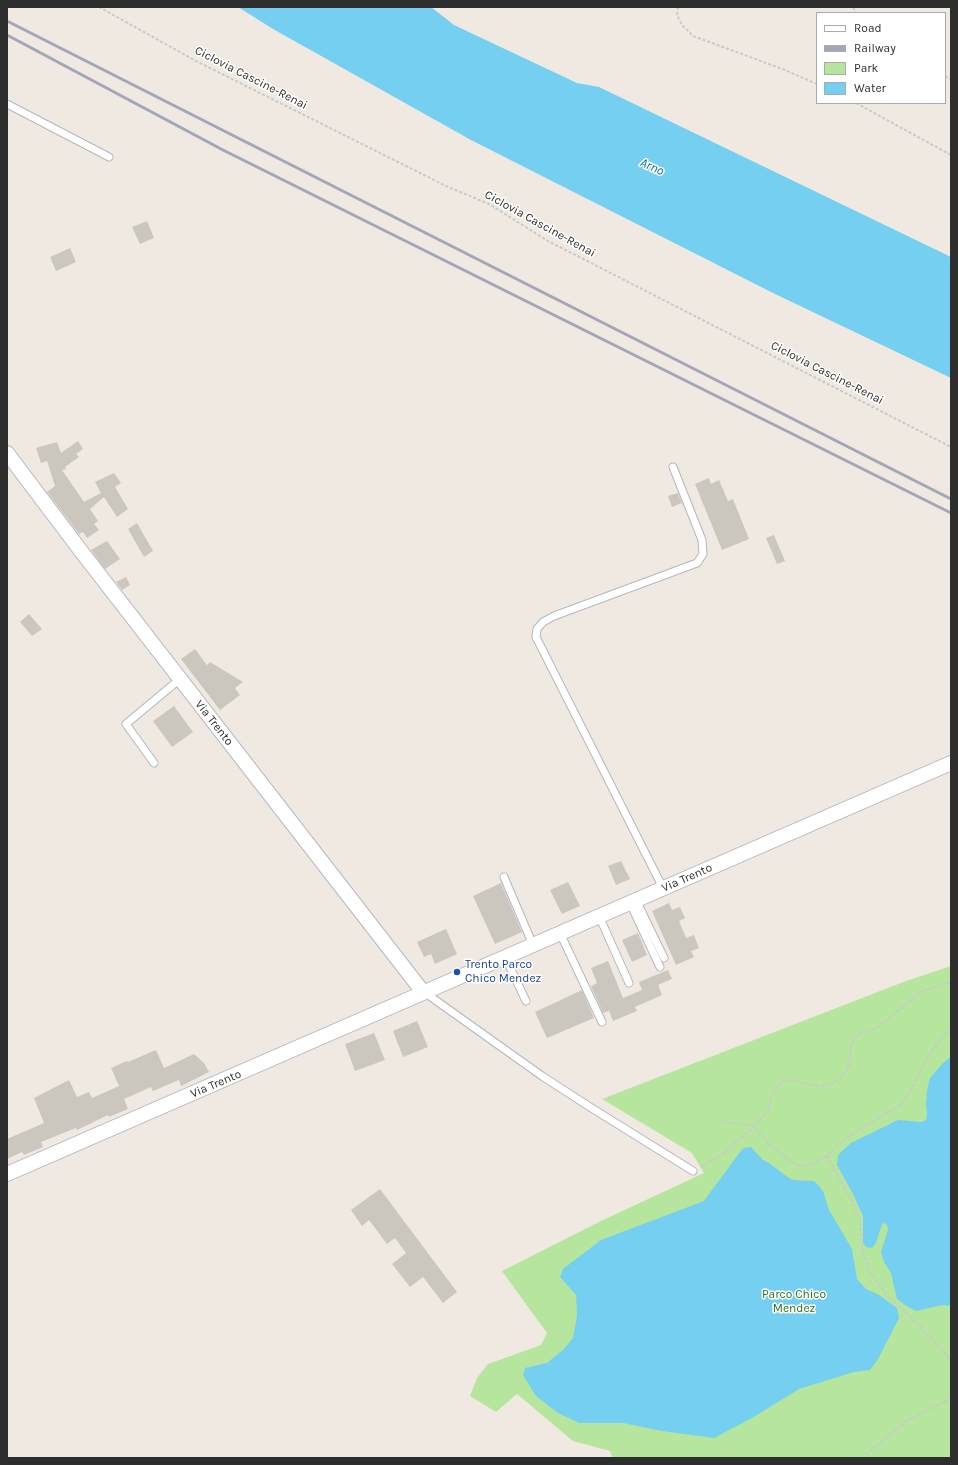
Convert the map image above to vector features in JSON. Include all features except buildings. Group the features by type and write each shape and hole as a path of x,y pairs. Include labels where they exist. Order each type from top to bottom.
{"street":[{"name":"Via Trento","path":"7,453 180,679 424,992"},
{"name":"Via Trento","path":"7,1174 951,763"}],"lane":[{"path":"7,104 109,157"},
{"path":"663,888 536,637 537,629 543,622 554,616 697,563 703,554 702,540 673,467"},
{"path":"154,763 126,724 180,679"},
{"path":"504,877 533,945"},
{"path":"633,901 664,958"},
{"path":"633,901 660,967"},
{"path":"599,916 629,983"},
{"path":"560,933 602,1022"},
{"path":"505,957 526,1001"},
{"path":"424,992 554,1084 693,1171"}],"path":[{"name":"Ciclovia Cascine-Renai","path":"99,7 196,61 446,186 490,204 548,241 951,446"},
{"path":"678,7 677,15 682,25 693,36 785,70 816,84"},
{"path":"858,104 951,155"},
{"path":"693,1171 723,1154 754,1126 768,1111 772,1096 777,1086 784,1081 793,1080 815,1086 828,1085 838,1080 846,1071 849,1064 851,1046 855,1038 861,1033 876,1028 882,1024 922,991 951,983"},
{"path":"720,1121 754,1126 769,1144 797,1166 811,1165 827,1156 841,1142 860,1128 898,1107 906,1098 932,1050 945,1034 951,1031"},
{"path":"827,1156 852,1201 860,1220 863,1254 872,1274 889,1298 927,1333 951,1360"},
{"path":"862,1458 905,1422 951,1398"}],"green space":[{"name":"Parco Chico Mendez","path":"951,966 951,1458 613,1458 610,1451 573,1441 517,1394 496,1412 470,1396 477,1378 488,1364 541,1345 547,1333 502,1271 601,1221 704,1173 692,1153 602,1099 906,981"}],"water":[{"name":"Arno","path":"238,7 431,7 454,25 577,83 599,87 951,257 951,378 773,293 471,140 273,29"},
{"path":"951,1057 951,1306 942,1305 916,1311 897,1299 891,1273 884,1262 881,1252 888,1230 887,1225 885,1223 882,1224 876,1243 872,1248 866,1247 863,1243 863,1216 837,1165 838,1155 851,1143 898,1120 922,1122 926,1120 927,1091 930,1078 944,1062"},
{"path":"751,1147 763,1160 786,1176 793,1180 814,1181 819,1186 823,1191 829,1210 852,1249 857,1279 866,1289 879,1295 897,1308 899,1318 878,1359 870,1370 854,1372 799,1389 752,1418 714,1438 662,1431 623,1423 579,1423 558,1413 536,1396 523,1375 525,1368 547,1363 563,1350 573,1338 577,1316 576,1295 560,1277 563,1269 601,1240 704,1201 740,1152 744,1148"}],"railway":[{"path":"7,21 951,499"},
{"path":"7,35 223,150 951,513"}],"place":[{"name":"Trento Parco Chico Mendez","path":"457,972"}]}
